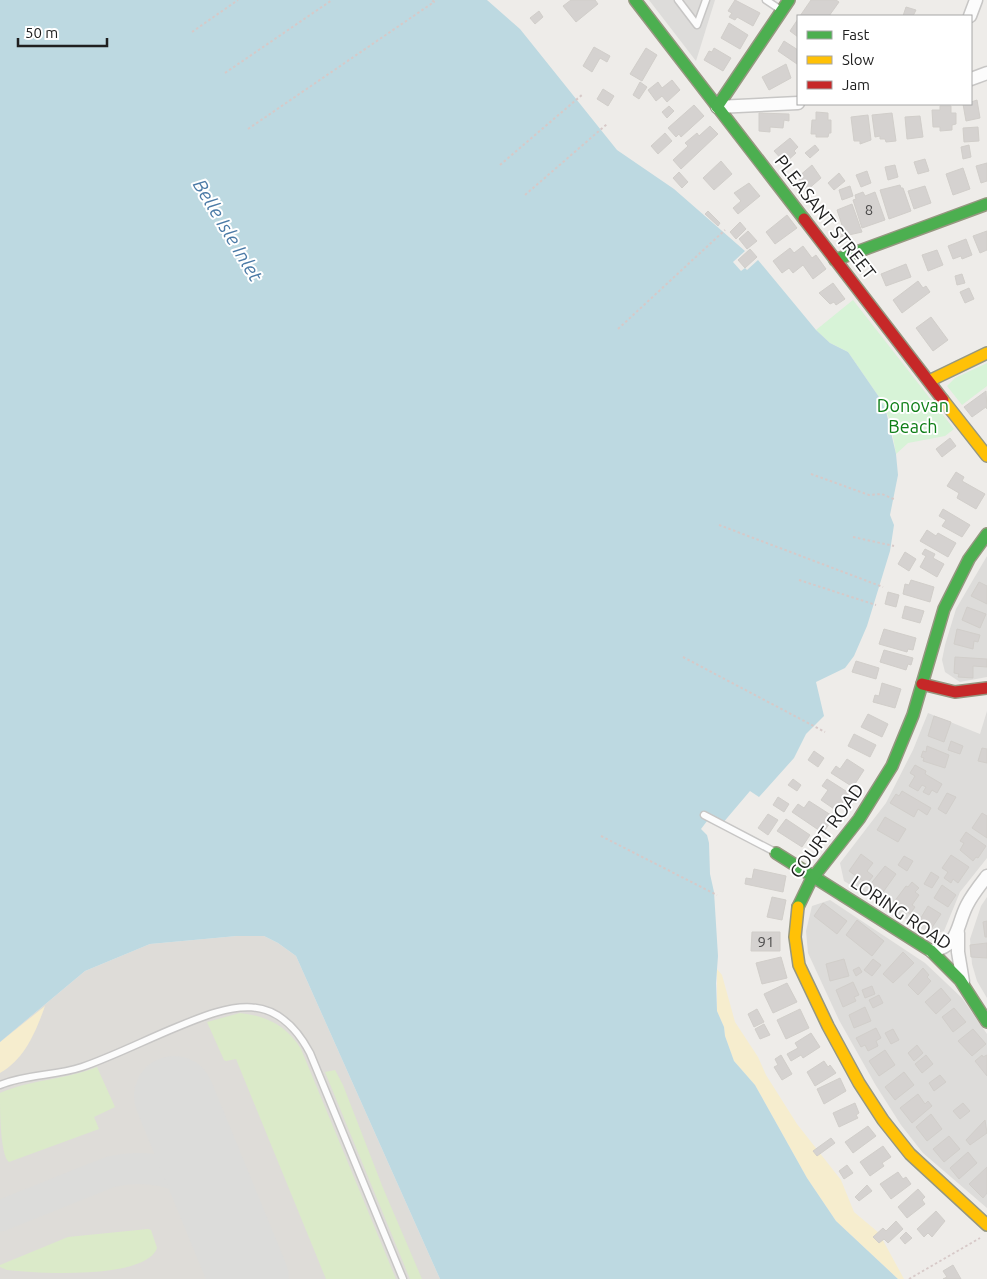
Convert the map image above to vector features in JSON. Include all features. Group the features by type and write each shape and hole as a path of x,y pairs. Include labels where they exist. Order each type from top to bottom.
{"street":[{"name":"PLEASANT STREET","path":"635,0 987,456"},
{"path":"970,15 976,0"},
{"path":"718,107 786,3"},
{"path":"972,79 987,73"},
{"path":"718,107 797,103"},
{"path":"835,260 987,204"},
{"path":"929,380 987,353"},
{"name":"COURT ROAD","path":"985,1231 924,1170 895,1136 861,1087 829,1030 802,972 795,945 797,911 803,894 813,876 856,822 885,779 911,722 949,593 967,561 987,534"},
{"path":"922,684 955,692 987,688"},
{"name":"LORING ROAD","path":"776,853 930,951 964,985 987,1022"},
{"path":"964,985 958,952 958,933 967,904 987,876"},
{"path":"930,951 945,946 958,933"}],"lane":[{"path":"678,0 697,25 706,0"},
{"path":"766,0 786,3"},
{"path":"704,815 776,853"},
{"path":"0,1085 30,1076 82,1067 222,1009 257,1008 272,1012 294,1028 310,1053 403,1279"}],"path":[{"path":"192,32 238,0"},
{"path":"225,73 332,0"},
{"path":"248,129 434,2 432,0"},
{"path":"500,165 583,94"},
{"path":"526,195 607,124"},
{"path":"618,329 725,230"},
{"path":"811,474 869,494 882,494 896,500"},
{"path":"719,525 883,587"},
{"path":"853,537 894,546"},
{"path":"799,580 876,605"},
{"path":"683,657 825,732"},
{"path":"601,836 717,895"},
{"path":"909,1279 985,1231"}],"shaded area":[{"path":"649,0 715,0 696,61"},
{"path":"987,556 987,677 960,682 945,672 942,660 945,645 956,609"},
{"path":"987,711 987,858 960,892 944,931 932,935 844,881 840,863 886,803 913,750 928,713 980,734"},
{"path":"987,897 987,998 977,981 972,964 970,939 981,906"},
{"path":"830,900 925,963 962,998 987,1034 987,1208 923,1153 901,1125 875,1084 839,1020 808,953 806,931 812,906"},
{"path":"237,936 264,936 296,956 440,1279 0,1279 0,1042 85,971 150,944"}],"green space":[{"name":"Donovan Beach","path":"853,300 954,429 945,436 908,443 896,454 890,420 879,397 848,352 830,343 816,330"},
{"path":"987,363 987,386 962,405 947,386 955,378"},
{"path":"240,1013 250,1014 275,1023 289,1034 301,1049 396,1279 326,1279 236,1059 224,1060 207,1022"},
{"path":"97,1067 115,1107 94,1117 99,1129 9,1162 6,1158 2,1141 0,1093 12,1088 73,1075"},
{"path":"335,1070 343,1085 383,1188 422,1279 410,1279 325,1072"},
{"path":"151,1230 157,1248 149,1258 134,1265 114,1270 67,1273 7,1270 0,1267 0,1265 68,1237"}],"sand":[{"path":"717,969 722,975 735,1022 758,1057 766,1075 797,1124 841,1180 854,1212 879,1233 904,1279 898,1279 836,1221 807,1178 755,1085 734,1061 717,1011"},
{"path":"45,1006 38,1025 23,1052 9,1067 0,1073 0,1042"}],"water":[{"name":"Belle Isle Inlet","path":"0,0 487,0 520,29 617,150 674,189 745,251 733,262 741,271 745,268 747,270 758,260 816,330 830,343 848,352 879,397 886,411 896,454 898,475 890,515 894,525 890,551 867,626 854,656 845,668 816,682 824,716 806,734 794,758 759,797 750,791 722,824 710,817 701,829 707,835 709,843 710,874 714,892 718,956 716,983 717,1011 734,1061 755,1085 807,1178 836,1221 898,1279 440,1279 296,956 264,936 237,936 150,944 85,971 0,1042"}],"building":[{"path":"571,0 595,0 598,4 576,22 563,6"},
{"path":"735,0 760,13 753,26 737,17 735,20 729,17 732,13 728,11"},
{"path":"811,0 836,0 839,2 830,15 801,15"},
{"path":"906,7 916,10 914,15 903,15"},
{"path":"539,11 543,17 535,24 530,18"},
{"path":"797,20 797,36 790,31"},
{"path":"729,23 748,35 740,49 721,38"},
{"path":"784,41 797,49 797,64 778,51"},
{"path":"594,47 610,56 607,62 600,58 592,72 583,66"},
{"path":"646,48 657,55 642,81 630,74"},
{"path":"714,48 731,58 723,71 704,60 709,51 712,52"},
{"path":"786,64 791,78 769,90 762,77"},
{"path":"672,80 680,90 667,102 662,96 656,101 648,90 658,82 662,88"},
{"path":"640,82 647,87 639,99 633,95"},
{"path":"603,89 614,96 608,106 597,99"},
{"path":"977,100 980,118 966,121 963,105 972,105 972,102"},
{"path":"694,105 704,116 681,137 679,134 676,137 668,128"},
{"path":"669,106 674,111 667,118 662,112"},
{"path":"940,106 951,106 951,113 956,113 956,124 952,125 952,130 940,131 940,127 933,127 932,110 940,110"},
{"path":"816,112 828,113 828,120 831,120 831,133 829,133 828,137 816,137 816,134 811,134 812,120 816,120"},
{"path":"759,113 789,114 789,121 784,120 783,128 770,127 770,132 759,131"},
{"path":"892,113 896,141 886,142 885,139 880,139 880,136 875,137 872,115"},
{"path":"868,115 871,140 860,144 860,141 854,141 851,117"},
{"path":"920,116 923,137 907,139 905,117"},
{"path":"710,126 718,134 681,169 673,160 688,146 685,143 697,133 699,136"},
{"path":"978,127 979,141 964,142 963,128"},
{"path":"665,133 672,141 658,154 651,146"},
{"path":"790,138 798,147 794,151 796,153 785,163 774,151"},
{"path":"815,145 819,150 810,158 805,153"},
{"path":"969,145 971,157 963,159 961,147"},
{"path":"925,159 929,171 918,174 914,162"},
{"path":"721,161 732,174 714,190 703,178"},
{"path":"987,163 987,181 981,183 976,166"},
{"path":"812,165 821,178 806,191 798,177"},
{"path":"895,165 898,177 888,180 885,167"},
{"path":"963,168 970,189 953,195 946,174"},
{"path":"867,171 871,183 861,187 856,175"},
{"path":"679,172 688,182 682,188 673,178"},
{"path":"839,173 845,181 834,190 828,183"},
{"path":"749,183 760,196 738,214 733,208 741,201 734,193"},
{"path":"900,185 903,188 911,211 889,219 880,190"},
{"path":"850,186 853,196 842,200 839,190"},
{"path":"925,186 931,203 914,209 908,191"},
{"path":"863,192 865,196 875,192 885,220 862,228 853,200 856,199 855,195"},
{"path":"852,204 862,232 840,237 837,227 842,225 837,210"},
{"path":"708,211 720,223 718,226 705,214"},
{"path":"787,215 797,228 775,244 766,232"},
{"path":"740,222 746,229 736,239 730,232"},
{"path":"748,231 757,241 747,249 739,239"},
{"path":"987,231 987,250 980,253 973,236"},
{"path":"966,239 972,255 962,259 961,256 953,259 948,246"},
{"path":"803,246 812,258 816,255 826,269 813,279 803,265 793,273 789,268 782,273 773,261 790,248 794,253"},
{"path":"750,249 757,257 745,268 738,260"},
{"path":"937,250 943,265 928,271 922,255"},
{"path":"906,264 911,277 886,286 881,274"},
{"path":"962,274 965,283 957,285 955,276"},
{"path":"918,281 923,288 926,286 930,292 902,313 893,300"},
{"path":"833,283 845,299 836,305 834,302 830,304 819,293"},
{"path":"969,288 974,299 965,303 960,292"},
{"path":"931,317 948,340 933,351 916,328"},
{"path":"986,391 987,409 986,407 972,417 964,407"},
{"path":"950,438 956,446 942,457 936,449"},
{"path":"956,472 964,477 962,481 985,494 976,509 957,498 959,493 947,486"},
{"path":"943,509 970,525 962,537 942,526 946,520 939,516"},
{"path":"927,530 936,536 938,533 956,543 948,557 920,541"},
{"path":"925,549 935,554 933,558 944,564 937,577 920,567 926,556 922,554"},
{"path":"905,552 916,559 909,571 898,564"},
{"path":"911,580 934,587 930,602 903,594 905,584 909,585"},
{"path":"979,582 987,586 987,604 971,596"},
{"path":"888,592 899,595 896,607 885,604"},
{"path":"905,606 924,611 920,623 902,618"},
{"path":"967,607 986,614 980,628 962,620"},
{"path":"884,629 916,638 913,650 908,649 907,652 879,644"},
{"path":"957,629 980,635 978,642 974,641 973,649 954,644"},
{"path":"884,650 913,658 911,665 908,664 906,670 880,662"},
{"path":"955,657 987,659 987,667 973,666 973,678 958,677 959,674 954,673"},
{"path":"856,661 879,668 876,679 852,672"},
{"path":"882,683 901,689 895,708 873,702 875,695 879,696"},
{"path":"868,714 888,724 882,737 861,727"},
{"path":"934,716 951,722 944,742 928,736"},
{"path":"854,734 876,745 870,757 848,746"},
{"path":"951,741 963,746 960,754 948,750"},
{"path":"927,746 949,755 945,768 923,761 924,758 921,757 923,751 926,752"},
{"path":"982,748 987,749 987,763 978,761"},
{"path":"814,751 824,758 818,767 808,760"},
{"path":"847,759 864,770 853,787 831,773 836,766 840,769"},
{"path":"915,765 926,771 925,774 942,784 937,793 932,790 929,795 923,792 926,787 922,785 918,791 909,786 915,776 910,773"},
{"path":"793,779 801,785 797,791 788,785"},
{"path":"827,779 849,793 837,811 821,800 828,790 822,786"},
{"path":"902,791 931,808 927,815 918,809 914,817 890,803 896,794 899,796"},
{"path":"947,793 956,797 946,814 938,809"},
{"path":"778,797 789,804 784,812 773,805"},
{"path":"809,801 834,817 823,833 792,812 798,804 804,808"},
{"path":"982,813 987,816 987,838 972,828"},
{"path":"768,814 778,820 768,835 758,828"},
{"path":"885,817 906,829 898,842 877,830"},
{"path":"786,819 810,835 802,847 777,831"},
{"path":"966,832 986,846 978,858 976,857 973,861 960,850 964,843 960,841"},
{"path":"861,854 873,863 867,871 873,876 867,884 849,871"},
{"path":"951,855 969,867 958,883 953,879 951,883 944,878 948,872 942,868"},
{"path":"904,856 913,861 907,871 898,865"},
{"path":"885,866 896,874 881,895 869,886"},
{"path":"754,869 786,876 783,892 745,884 746,878 752,879"},
{"path":"931,872 939,877 932,888 924,884"},
{"path":"912,882 919,888 915,892 919,895 912,905 915,907 910,914 894,902 906,886 908,887"},
{"path":"942,885 956,895 948,907 934,898"},
{"path":"772,897 786,900 782,920 767,917"},
{"path":"823,903 847,921 837,934 814,916"},
{"path":"928,906 941,914 931,929 919,921"},
{"path":"857,920 884,941 872,956 846,935"},
{"path":"987,921 987,937 985,937 983,922"},
{"path":"752,932 780,932 780,951 751,951"},
{"path":"987,943 987,958 971,957 970,945"},
{"path":"903,952 914,963 893,983 883,974"},
{"path":"781,957 787,978 762,984 756,963"},
{"path":"844,959 849,976 830,981 826,964"},
{"path":"873,959 881,965 872,976 864,970"},
{"path":"859,967 862,972 856,976 853,970"},
{"path":"923,968 931,981 918,995 908,985"},
{"path":"853,982 859,995 854,997 856,1001 843,1007 836,990"},
{"path":"787,983 797,1002 773,1013 764,994"},
{"path":"872,986 875,994 865,998 862,990"},
{"path":"941,988 951,1000 936,1014 925,1002"},
{"path":"879,995 883,1003 873,1008 869,1000"},
{"path":"865,1007 871,1021 854,1028 849,1015"},
{"path":"954,1008 966,1022 953,1032 942,1017"},
{"path":"757,1009 764,1022 754,1027 748,1014"},
{"path":"800,1009 809,1028 786,1039 777,1020"},
{"path":"764,1024 770,1035 760,1039 755,1029"},
{"path":"876,1028 881,1038 876,1041 878,1046 868,1051 865,1045 861,1047 856,1038"},
{"path":"893,1029 899,1040 891,1044 885,1033"},
{"path":"973,1029 986,1044 972,1056 958,1041"},
{"path":"811,1033 820,1047 803,1058 801,1055 791,1061 787,1054 798,1048 795,1043"},
{"path":"917,1045 923,1053 914,1061 908,1053"},
{"path":"885,1050 895,1065 879,1076 869,1061"},
{"path":"781,1055 792,1074 782,1080 774,1067 778,1065 775,1059"},
{"path":"926,1055 933,1064 922,1073 915,1064"},
{"path":"982,1055 983,1057 987,1055 987,1076 975,1061"},
{"path":"824,1061 836,1073 815,1086 807,1072"},
{"path":"904,1072 914,1085 895,1100 885,1087"},
{"path":"940,1075 946,1082 934,1091 929,1083"},
{"path":"840,1078 846,1091 824,1104 817,1089"},
{"path":"918,1094 925,1104 928,1101 932,1106 912,1123 900,1108"},
{"path":"855,1103 859,1113 856,1115 858,1118 839,1127 833,1113"},
{"path":"963,1103 970,1111 960,1119 953,1111"},
{"path":"931,1114 942,1129 927,1141 916,1127"},
{"path":"985,1120 987,1133 970,1145 966,1140"},
{"path":"868,1126 876,1136 853,1153 845,1142"},
{"path":"949,1136 960,1149 944,1162 933,1149"},
{"path":"831,1138 835,1143 817,1156 813,1151"},
{"path":"883,1146 891,1157 882,1163 884,1166 870,1176 860,1162"},
{"path":"968,1152 977,1163 959,1179 950,1168"},
{"path":"847,1165 853,1173 844,1179 839,1171"},
{"path":"987,1167 987,1193 983,1198 969,1184"},
{"path":"898,1172 903,1179 906,1177 911,1184 891,1199 880,1184"},
{"path":"867,1185 872,1191 859,1201 855,1197"},
{"path":"918,1189 925,1197 922,1200 925,1204 907,1218 898,1207"},
{"path":"936,1211 945,1221 932,1237 928,1233 924,1237 917,1229"},
{"path":"896,1221 903,1229 888,1243 884,1239 879,1243 873,1237 883,1228 886,1231"},
{"path":"906,1232 912,1238 905,1244 900,1238"},
{"path":"953,1265 961,1279 943,1279 947,1277 943,1271"}],"taxiway":[{"path":"0,1216 110,1172 125,1169 154,1170 183,1178 196,1185 207,1195 221,1215 233,1242"}],"runway":[{"path":"174,1096 249,1279"}],"traffic: fast":[{"path":"635,0 804,219"},
{"path":"717,107 789,0"},
{"path":"835,260 987,204"},
{"path":"798,907 811,880 859,819 892,766 913,715 944,609 969,559 987,534"},
{"path":"776,853 931,951 960,980 987,1022"}],"traffic: slow":[{"path":"929,381 987,353"},
{"path":"943,400 987,456"},
{"path":"798,907 795,937 799,965 828,1026 859,1083 883,1120 910,1154 987,1225"}],"traffic: jam":[{"path":"804,219 943,400"},
{"path":"922,684 955,692 987,688"}]}
